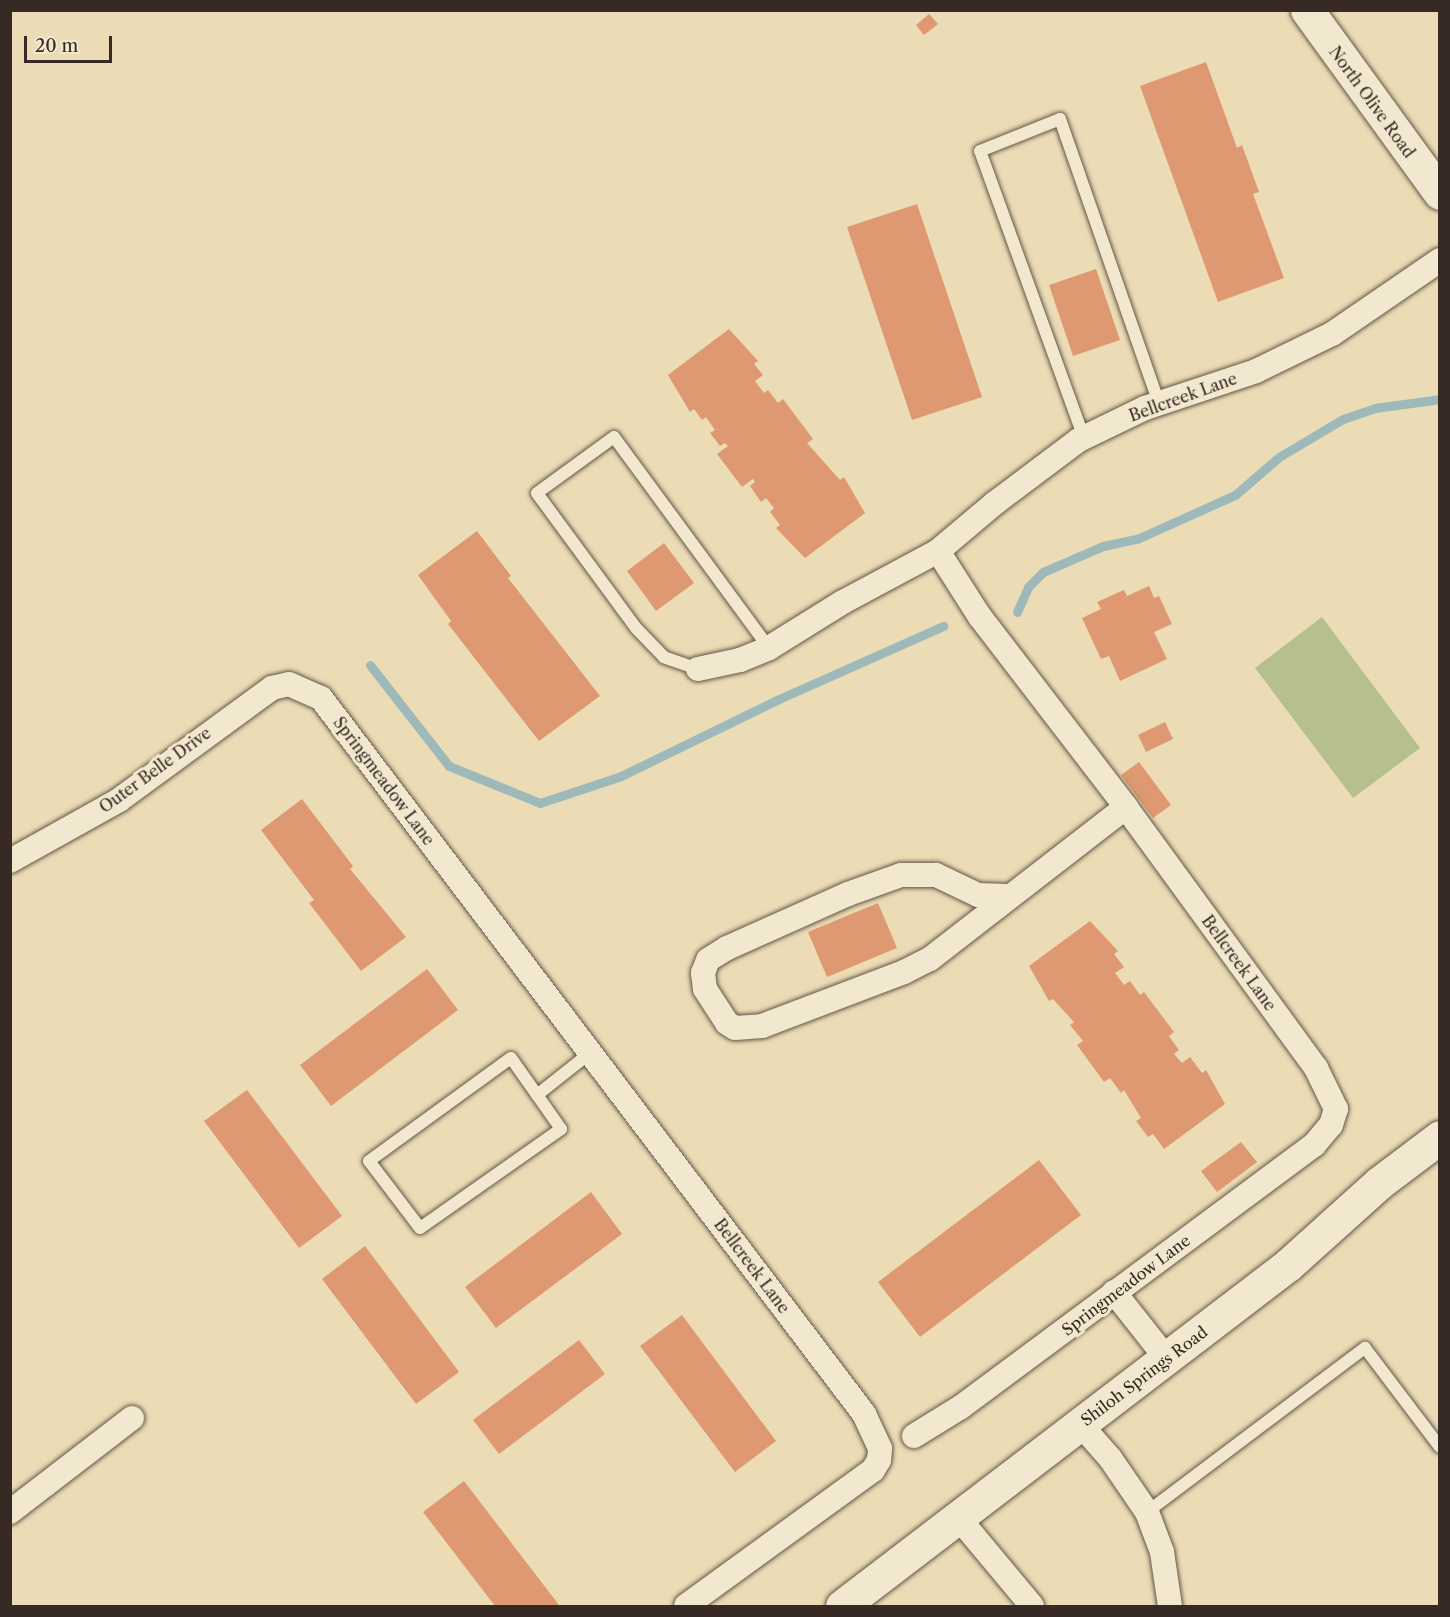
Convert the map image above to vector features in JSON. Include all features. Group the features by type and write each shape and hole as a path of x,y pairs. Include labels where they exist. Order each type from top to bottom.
{"street":[{"name":"North Olive Road","path":"1307,10 1440,193"},
{"name":"Bellcreek Lane","path":"698,669 740,660 769,648 843,602 938,551 995,503 1084,438 1159,404 1256,371 1332,334 1440,260"},
{"name":"Bellcreek Lane","path":"938,551 980,617 1126,807 1316,1068 1336,1109 1330,1125"},
{"name":"Outer Belle Drive","path":"10,861 119,800 272,688 298,686"},
{"name":"Springmeadow Lane","path":"298,686 321,698 463,884"},
{"path":"1007,896 978,895 936,875 901,875 848,894 726,948 708,960 703,973 705,989 727,1023 735,1028 762,1026 930,959 1007,896 1062,860 1126,807"},
{"name":"Bellcreek Lane","path":"463,884 864,1414 880,1449 879,1460 873,1470 686,1606"},
{"name":"Springmeadow Lane","path":"914,1436 962,1407 1314,1145 1330,1125"},
{"name":"Shiloh Springs Road","path":"842,1606 1288,1265 1378,1183 1440,1137"},
{"path":"1114,1292 1167,1359"},
{"path":"10,1512 132,1418"},
{"path":"1081,1425 1110,1458 1147,1512 1162,1552 1170,1606"},
{"path":"957,1516 1032,1606"}],"lane":[{"path":"1084,438 981,151 1060,119 1159,404"},
{"path":"698,669 664,657 636,628 537,492 614,437 769,648"},
{"path":"537,1095 590,1053"},
{"path":"511,1058 537,1095 561,1129 420,1228 369,1161 511,1058"},
{"path":"1147,1512 1365,1348 1440,1447"}],"green space":[{"path":"1322,617 1420,748 1353,798 1255,668"}],"building":[{"path":"929,14 938,24 924,35 916,25"},
{"path":"1206,62 1237,148 1242,145 1259,192 1253,194 1284,278 1218,302 1140,86"},
{"path":"917,204 982,397 912,420 847,227"},
{"path":"1096,269 1120,340 1073,356 1049,285"},
{"path":"729,329 758,361 754,364 763,375 755,381 764,393 768,390 778,403 783,399 813,439 807,443 840,480 844,477 865,513 805,558 776,528 780,525 770,512 774,508 766,498 761,502 750,486 755,482 753,479 742,487 717,454 728,446 725,443 720,446 710,433 715,430 706,417 702,420 694,409 690,412 668,375"},
{"path":"477,531 511,576 508,578 600,696 539,741 448,624 451,621 418,575"},
{"path":"664,543 694,583 656,611 627,571"},
{"path":"1149,586 1154,598 1159,596 1172,624 1154,632 1167,659 1120,681 1109,656 1101,659 1082,618 1101,609 1097,602 1124,590 1127,596"},
{"path":"1165,722 1173,739 1146,752 1138,735"},
{"path":"1139,762 1171,805 1153,818 1121,775"},
{"path":"302,799 353,866 350,869 406,937 361,971 309,903 314,900 261,830"},
{"path":"878,903 897,948 827,977 808,932"},
{"path":"1090,921 1118,951 1114,954 1124,967 1115,973 1124,985 1130,981 1140,995 1144,992 1174,1032 1169,1036 1179,1050 1174,1054 1182,1063 1190,1057 1202,1073 1206,1070 1225,1104 1164,1149 1153,1134 1148,1137 1136,1121 1141,1118 1124,1090 1121,1093 1110,1078 1104,1082 1077,1045 1083,1041 1070,1025 1074,1022 1053,999 1049,1001 1029,966"},
{"path":"427,969 458,1010 331,1106 300,1065"},
{"path":"247,1090 342,1216 299,1248 204,1121"},
{"path":"1241,1142 1257,1162 1217,1192 1201,1171"},
{"path":"1039,1160 1081,1215 920,1337 878,1282"},
{"path":"591,1192 622,1234 496,1328 465,1287"},
{"path":"365,1246 459,1372 416,1404 322,1279"},
{"path":"682,1315 776,1441 735,1472 640,1346"},
{"path":"579,1340 605,1374 499,1454 473,1420"},
{"path":"464,1481 559,1605 495,1606 423,1512"}],"waterway":[{"path":"1017,612 1028,587 1043,572 1103,546 1137,539 1235,495 1279,457 1343,419 1375,408 1440,399"},
{"path":"370,665 449,766 540,803 621,776 779,699 943,626"}]}
